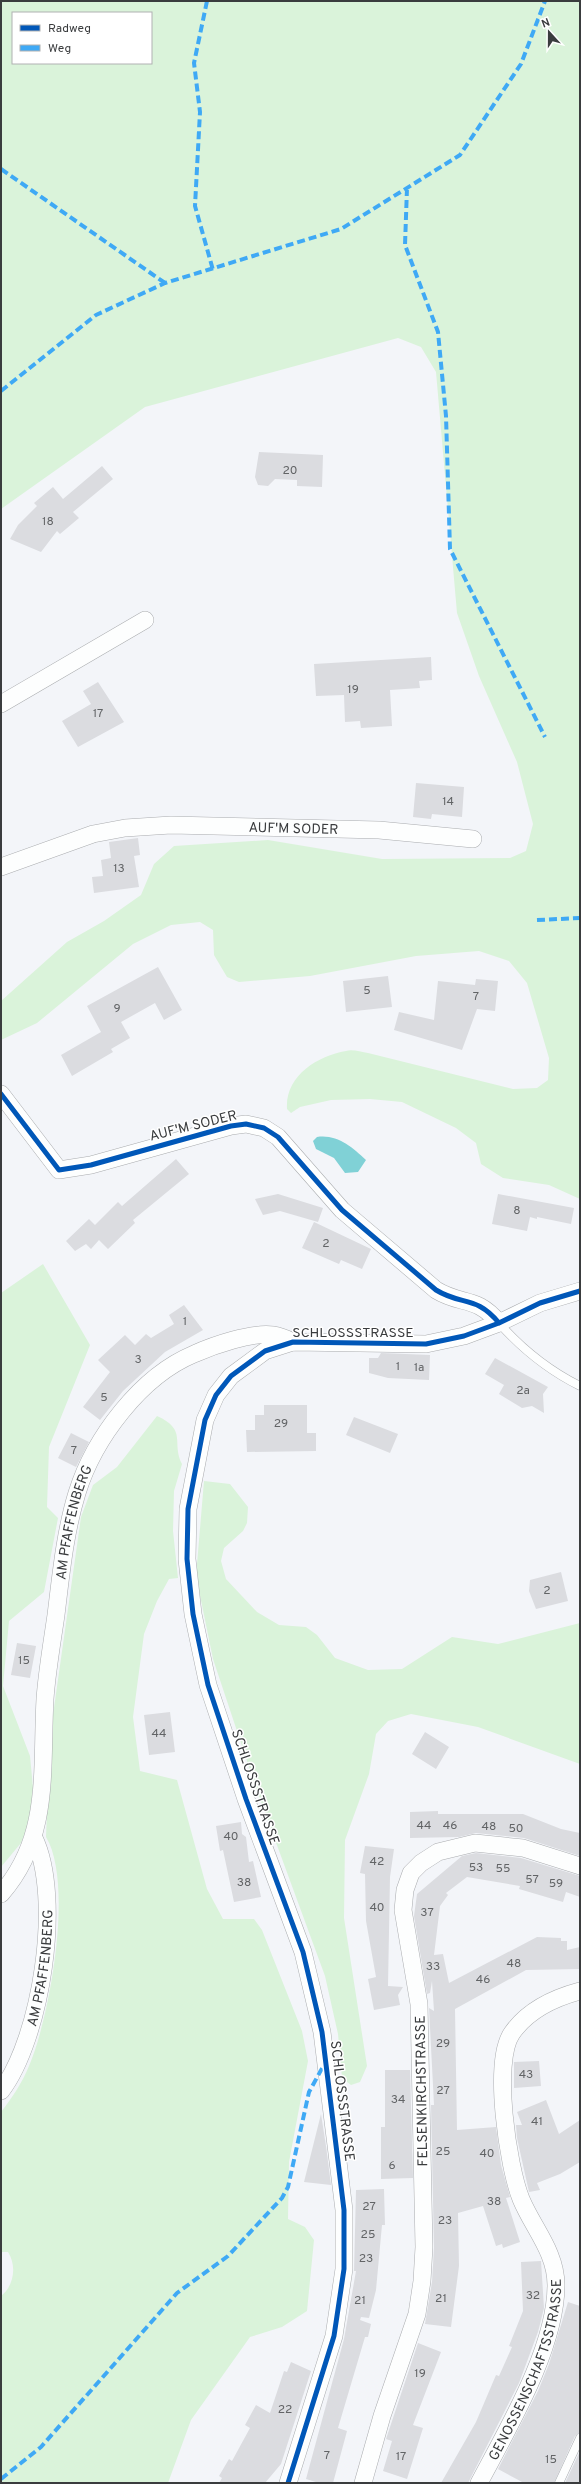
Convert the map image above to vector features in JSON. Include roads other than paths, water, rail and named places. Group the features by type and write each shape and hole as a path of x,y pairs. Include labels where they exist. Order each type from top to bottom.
{"street":[{"path":"1,704 145,620"},
{"name":"AUF'M SODER","path":"1,867 93,834 125,828 171,825 379,830 473,839"},
{"name":"AUF'M SODER","path":"1,1094 59,1170 91,1166 231,1126 246,1124 264,1128 278,1137 296,1154 342,1210 436,1290 454,1298 479,1304 499,1323"},
{"name":"SCHLOSSSTRASSE","path":"288,2483 334,2336 344,2269 344,2210 322,2032 305,1959 246,1799 208,1685 193,1614 187,1559 188,1509 196,1460 205,1420 216,1395 231,1376 265,1351 293,1342 426,1344 464,1336 499,1323 540,1303 580,1292"},
{"name":"AM PFAFFENBERG","path":"1,1894 20,1869 34,1838 40,1804 45,1696 63,1558 77,1492 88,1467 120,1414 149,1382 176,1361 200,1351 263,1334 274,1335 293,1342"},
{"name":"AM PFAFFENBERG","path":"1,2091 8,2081 22,2050 37,2003 43,1967 47,1900 42,1859 34,1838"},
{"name":"FELSENKIRCHSTRASSE","path":"362,2483 382,2416 416,2314 422,2280 424,2246 419,2004 403,1910 405,1890 411,1874 421,1863 438,1852 475,1843 523,1848 580,1866"},
{"name":"GENOSSENSCHAFTSSTRASSE","path":"479,2483 507,2430 544,2347 552,2318 556,2290 555,2270 552,2258 531,2220 513,2174 505,2118 503,2080 505,2048 511,2034 535,2010 580,1990"}],"lane":[{"path":"499,1323 523,1349 557,1374 580,1386"},
{"path":"559,2483 580,2438"}],"water":[{"path":"317,1137 331,1138 344,1142 366,1160 358,1172 345,1173 334,1158 316,1149 313,1141"}]}
